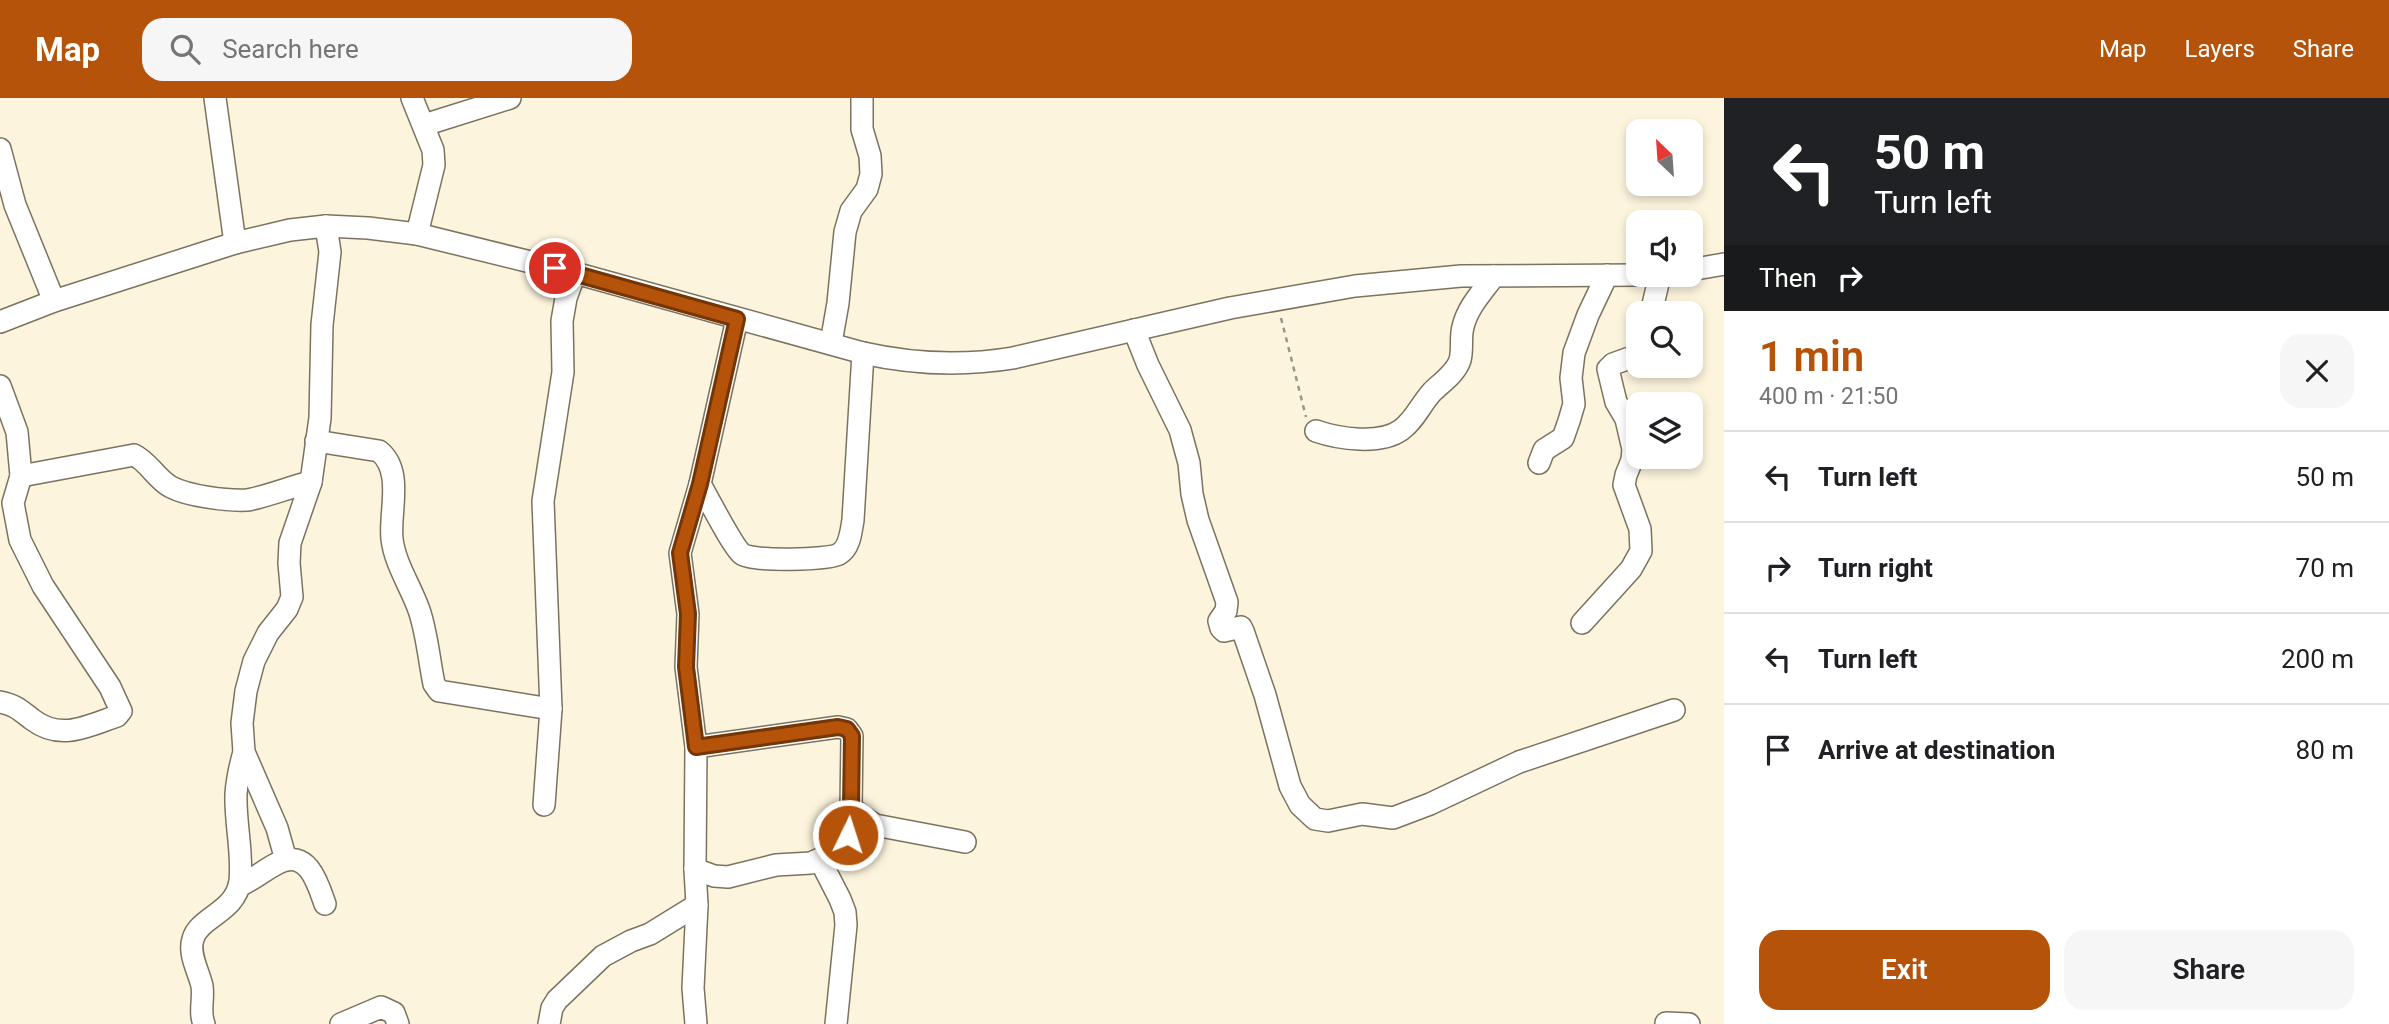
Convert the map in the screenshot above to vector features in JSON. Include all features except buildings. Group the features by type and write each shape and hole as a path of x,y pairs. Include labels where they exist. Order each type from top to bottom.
{"street":[{"path":"215,98 235,243"},
{"path":"412,98 433,150 435,165 417,234"},
{"path":"424,125 510,98"},
{"path":"831,343 845,232 851,211 867,189 872,174 862,129 862,98"},
{"path":"0,149 15,205 54,301"},
{"path":"286,860 273,818 244,752 242,716 249,676 268,633 290,602 290,543 310,482 320,418 322,325 330,252 326,226"},
{"path":"0,322 54,301 235,243 290,230 326,226 417,234 575,273 863,353 896,360 946,362 994,361 1277,299 1355,286 1461,276 1626,275"},
{"path":"1703,268 1724,265"},
{"path":"544,805 551,709 543,500 563,372 562,321 566,298 575,273"},
{"path":"1539,463 1544,450 1563,438 1574,404 1571,378 1574,353 1607,275"},
{"path":"1316,431 1355,440 1399,432 1424,400 1452,373 1460,360 1462,327 1468,312 1494,276"},
{"path":"696,1024 693,988 697,905 696,747 686,667 688,614 680,553 700,484 737,319"},
{"path":"1134,330 1180,430 1189,463 1198,520 1227,602 1227,611 1219,621 1220,628 1224,631 1241,627 1244,631 1290,786 1300,805 1315,819 1328,821 1362,814 1392,818 1430,804 1519,762 1674,710"},
{"path":"700,484 742,555 755,560 781,560 840,554 848,545 853,520 863,353"},
{"path":"1583,623 1631,569 1641,551 1640,529 1625,485 1632,460 1632,442 1626,419 1616,402 1608,369 1626,359"},
{"path":"0,386 17,432 20,476 13,503 20,540 43,586 110,687 121,711 117,716 71,732 47,729 14,704 0,702"},
{"path":"316,442 380,452 391,465 393,542 420,612 434,684 439,691 551,709"},
{"path":"20,476 134,455 142,458 163,482 174,489 201,495 248,500 310,482"},
{"path":"696,747 838,727 847,729 852,736 848,835"},
{"path":"204,1024 202,988 192,940 197,931 226,908 239,886 240,843 236,795 244,752"},
{"path":"851,808 875,825 965,842"},
{"path":"695,869 714,876 728,877 776,865 820,860 834,852 848,835 875,825"},
{"path":"239,886 286,860 300,862 316,877 325,904"},
{"path":"820,860 845,912 836,1024"},
{"path":"549,1024 552,1008 557,1000 603,956 657,931 697,905"},
{"path":"341,1024 381,1007 394,1013 398,1024"},
{"path":"1666,1023 1689,1024"}],"path":[{"path":"1277,299 1306,419 1316,431"}],"route":[{"path":"555,268 737,319 700,484 680,553 688,614 686,667 696,747 838,727 847,729 852,736 848,835"}]}
